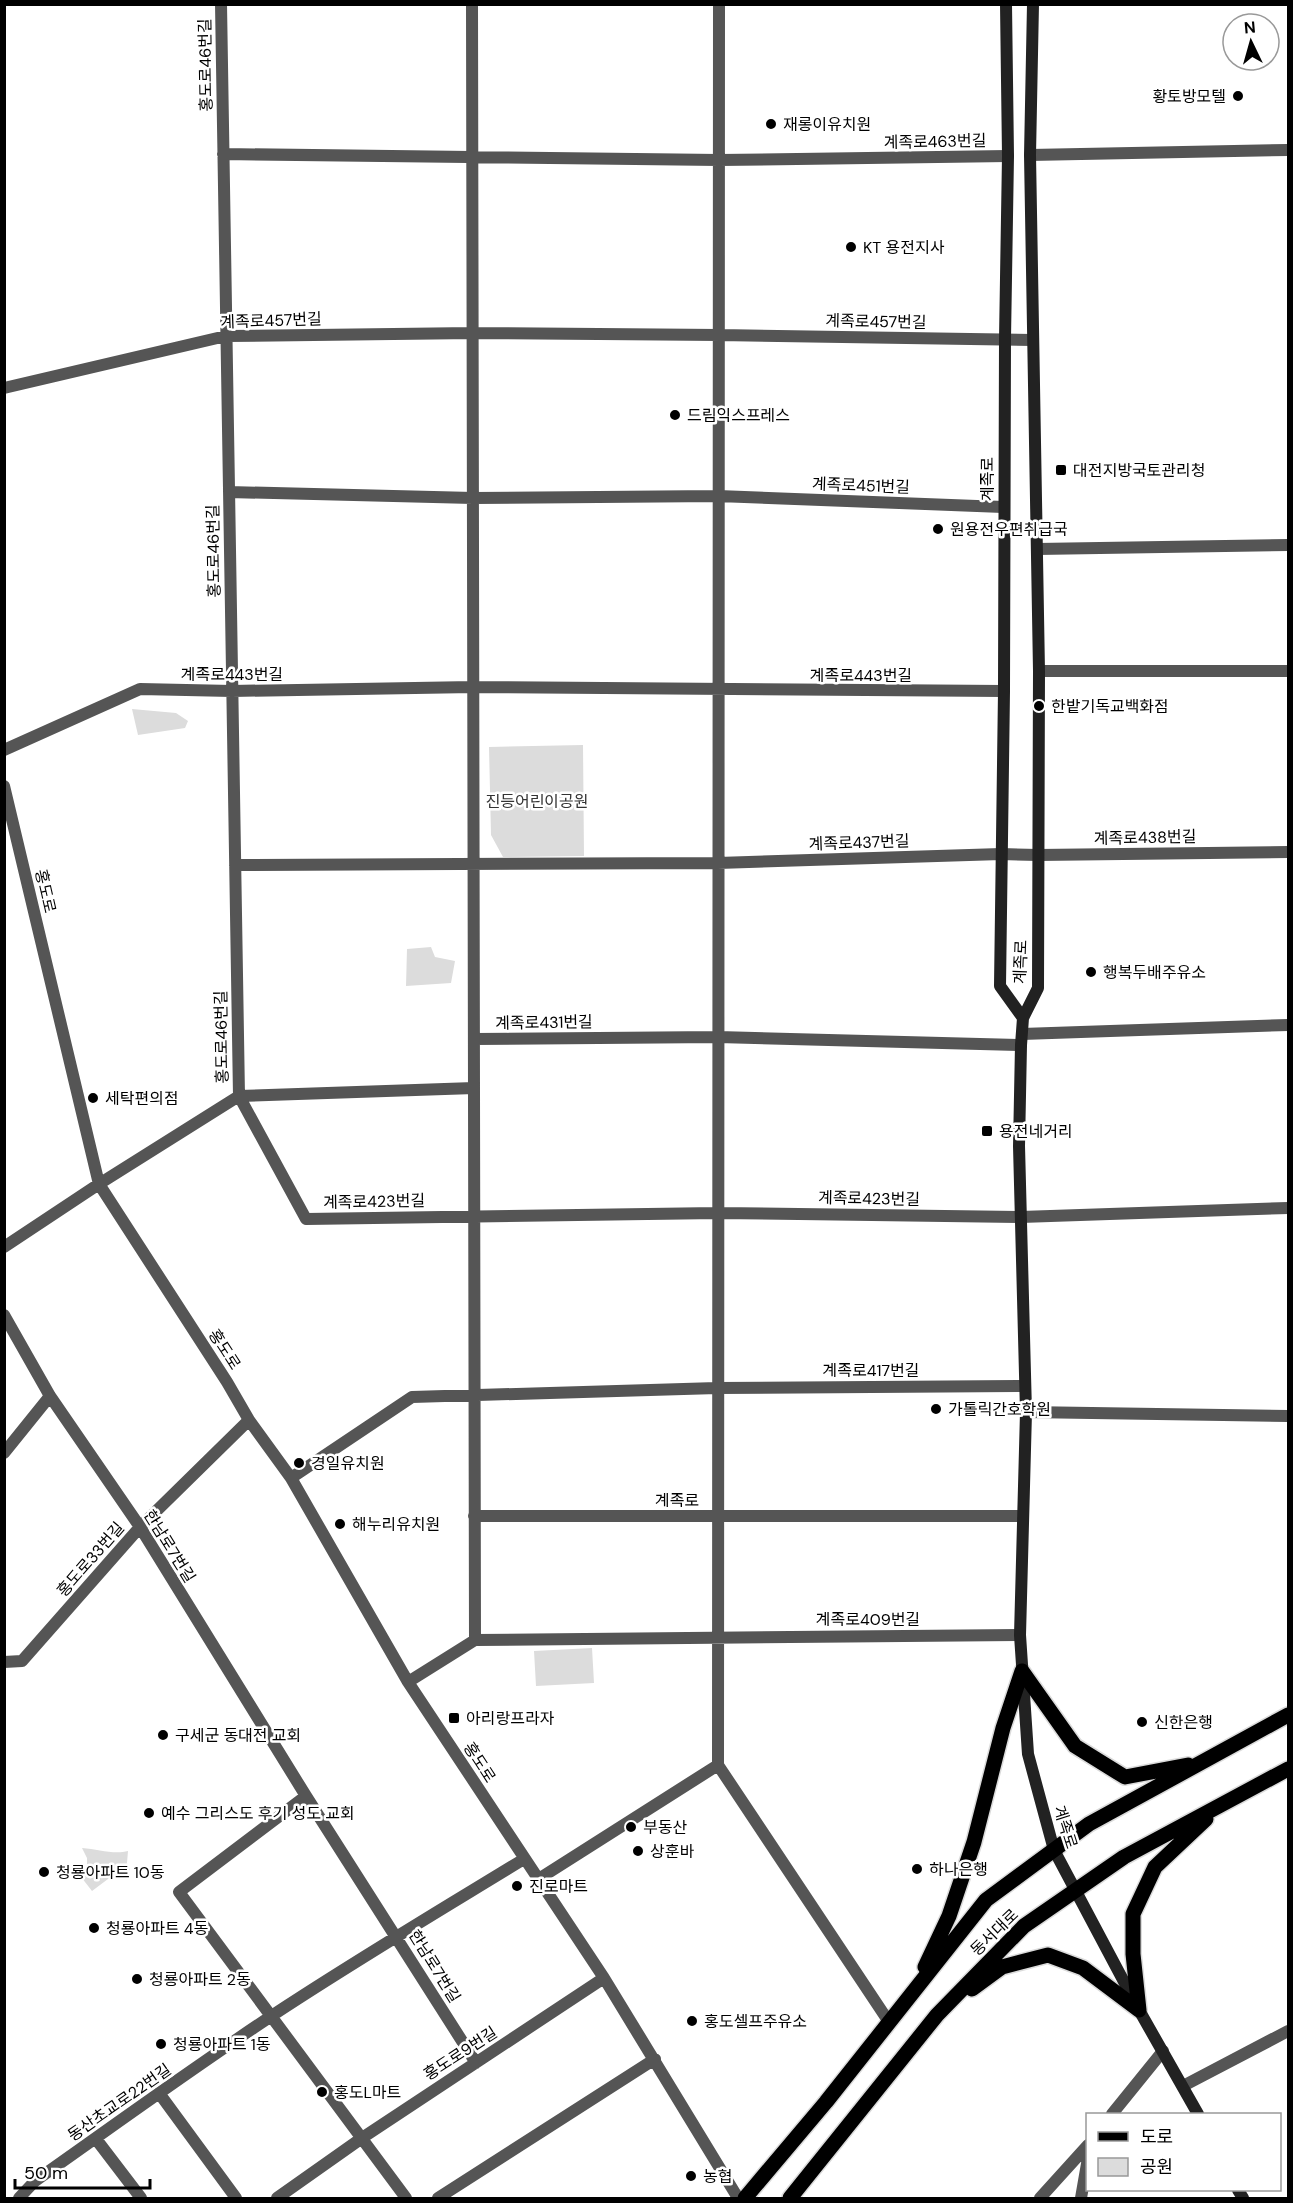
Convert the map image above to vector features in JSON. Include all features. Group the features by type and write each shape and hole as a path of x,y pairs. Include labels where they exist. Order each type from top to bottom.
{"main road":[{"name":"계족로","path":"1006,4 1008,156 1000,986 1023,1018"},
{"name":"계족로","path":"1033,4 1030,155 1037,549 1038,988 1023,1018 1019,1146 1026,1412 1020,1635 1028,1754 1054,1850 1197,2113"},
{"path":"1022,1671 1075,1746 1125,1778 1205,1761"},
{"path":"915,1988 949,1916 974,1842 1003,1728 1022,1671"},
{"name":"동서대로","path":"745,2199 826,2102 986,1900 1089,1824 1288,1715"},
{"name":"동서대로","path":"790,2199 937,2015 1024,1926 1124,1857 1288,1769"},
{"path":"1139,2010 1133,1954 1133,1914 1155,1867 1223,1804"},
{"path":"937,2015 1002,1967 1048,1955 1083,1968 1139,2010"}],"street":[{"name":"홍도로46번길","path":"221,4 239,1096"},
{"path":"472,4 474,864"},
{"path":"719,4 718,1765 889,2022"},
{"path":"1030,155 1288,150"},
{"name":"계족로463번길","path":"223,154 719,160 1008,156"},
{"name":"계족로457번길","path":"4,388 226,336 473,333 1034,340"},
{"name":"계족로451번길","path":"229,492 473,498 718,496 1003,507"},
{"path":"1037,549 1288,545"},
{"path":"1038,671 1288,670"},
{"name":"계족로443번길","path":"4,750 140,689 232,691 473,687 1004,692"},
{"name":"홍도로","path":"4,786 99,1184 227,1382 249,1420 291,1478 408,1682 604,1978 738,2199"},
{"name":"계족로438번길","path":"1001,854 1288,852"},
{"name":"계족로437번길","path":"235,865 718,864 1001,854"},
{"name":"계족로431번길","path":"474,864 474,1039 718,1037 1022,1040 1288,1025"},
{"path":"408,1682 474,1640 474,1039"},
{"name":"홍도로46번길","path":"4,1246 239,1096 474,1088"},
{"name":"계족로423번길","path":"239,1096 306,1219 717,1213 1021,1217 1288,1208"},
{"name":"한남로7번길","path":"4,1315 50,1396 140,1527 306,1796 476,2063"},
{"name":"계족로417번길","path":"291,1478 412,1397 717,1388 1024,1386"},
{"path":"4,1453 50,1396"},
{"path":"1026,1412 1288,1416"},
{"name":"홍도로33번길","path":"4,1662 22,1660 140,1527 249,1420"},
{"name":"계족로","path":"474,1516 1023,1516"},
{"name":"계족로409번길","path":"474,1640 1020,1635"},
{"path":"537,1880 718,1765"},
{"path":"306,1796 179,1892 406,2199"},
{"name":"동산초교로22번길","path":"24,2197 35,2181 271,2016 524,1859"},
{"name":"홍도로9번길","path":"277,2199 362,2138 604,1978"},
{"path":"1183,2086 1288,2031"},
{"path":"1114,2113 1163,2051"},
{"path":"438,2199 654,2059"},
{"path":"159,2093 236,2199"},
{"path":"96,2139 141,2199"},
{"path":"1040,2199 1086,2147"},
{"path":"1081,2199 1086,2170"}],"green space":[{"path":"132,709 176,713 188,721 185,728 138,735"},
{"name":"진등어린이공원","path":"583,745 584,856 503,857 491,835 489,747"},
{"path":"431,947 435,957 455,961 451,983 406,986 407,949"},
{"path":"592,1648 594,1683 536,1686 534,1651"},
{"path":"82,1848 112,1852 128,1851 127,1863 130,1870 108,1879 92,1891 78,1873 87,1866 87,1858"}],"place":[{"name":"황토방모텔","path":"1238,96"},
{"name":"재롱이유치원","path":"771,124"},
{"name":"KT 용전지사","path":"851,247"},
{"name":"드림익스프레스","path":"675,415"},
{"name":"대전지방국토관리청","path":"1061,470"},
{"name":"원용전우편취급국","path":"938,529"},
{"name":"한밭기독교백화점","path":"1039,706"},
{"name":"행복두배주유소","path":"1091,972"},
{"name":"세탁편의점","path":"93,1098"},
{"name":"용전네거리","path":"987,1131"},
{"name":"가톨릭간호학원","path":"936,1409"},
{"name":"경일유치원","path":"299,1463"},
{"name":"해누리유치원","path":"340,1524"},
{"name":"아리랑프라자","path":"454,1718"},
{"name":"신한은행","path":"1142,1722"},
{"name":"구세군 동대전 교회","path":"163,1735"},
{"name":"예수 그리스도 후기 성도 교회","path":"149,1813"},
{"name":"부동산","path":"631,1827"},
{"name":"상훈바","path":"638,1851"},
{"name":"하나은행","path":"917,1869"},
{"name":"청룡아파트 10동","path":"44,1872"},
{"name":"진로마트","path":"517,1886"},
{"name":"청룡아파트 4동","path":"94,1928"},
{"name":"청룡아파트 2동","path":"137,1979"},
{"name":"홍도셀프주유소","path":"692,2021"},
{"name":"청룡아파트 1동","path":"161,2044"},
{"name":"홍도L마트","path":"322,2092"},
{"name":"농협","path":"691,2176"}]}
